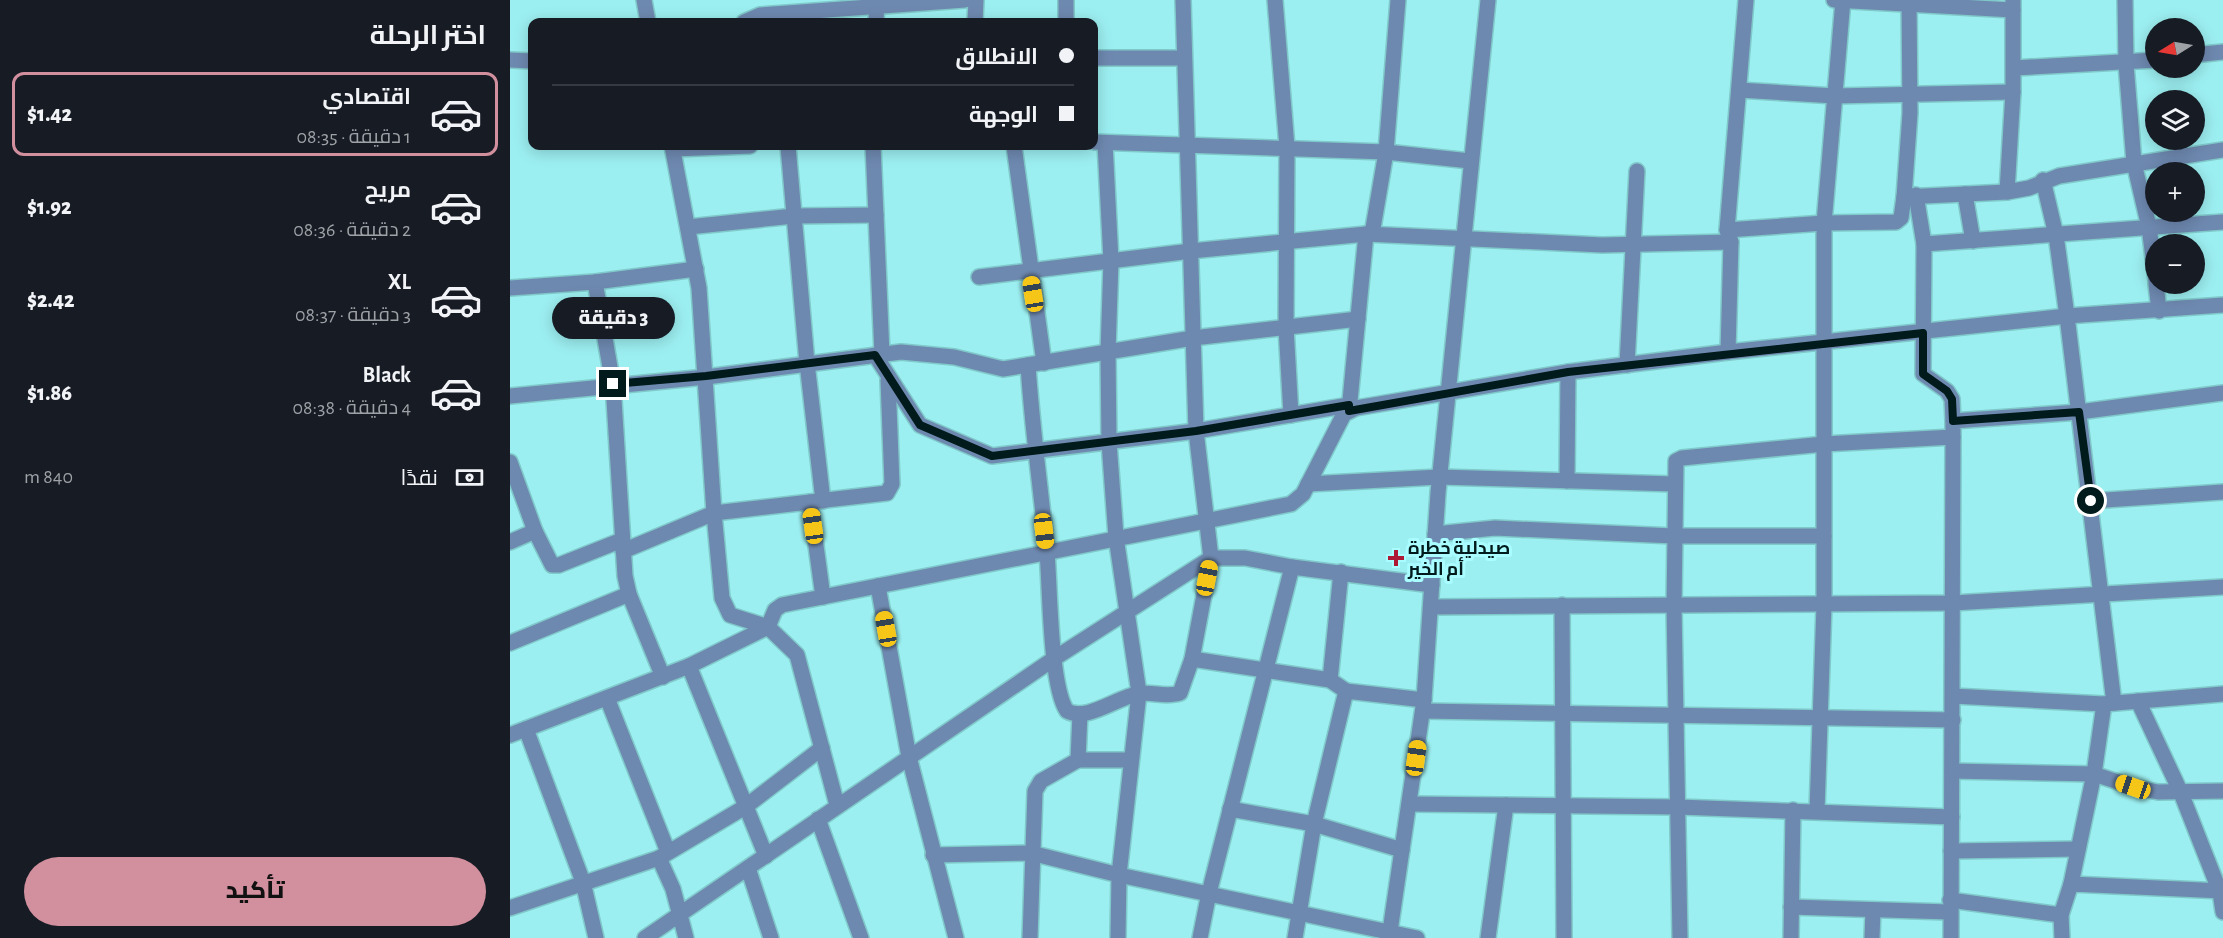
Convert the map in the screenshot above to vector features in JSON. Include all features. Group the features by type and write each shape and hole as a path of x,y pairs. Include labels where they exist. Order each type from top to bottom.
{"street":[{"path":"644,0 647,18"},
{"path":"759,12 877,3 965,0"},
{"path":"975,18 976,0"},
{"path":"1066,0 1066,18"},
{"path":"1028,365 1034,451 1047,552 1055,658 1063,703 1068,711 1080,714 1139,693 1170,696 1180,693 1191,659 1211,558 1196,431 1183,0"},
{"path":"1275,0 1287,147 1286,327 1292,415"},
{"path":"510,735 689,666 768,627 775,610 782,605 1206,519 1291,504 1303,494 1349,408 1369,234 1386,152 1398,0"},
{"path":"1389,935 1423,706 1439,477 1488,0"},
{"path":"1728,352 1730,236 1746,0"},
{"path":"1832,0 2013,5 2014,68 2007,192"},
{"path":"1817,811 1824,605 1826,344 1824,223 1843,0"},
{"path":"2125,0 2126,64 2134,163 2150,234"},
{"path":"876,18 877,3"},
{"path":"1909,3 1910,196 1924,244 1923,374 1947,391 1952,399 1953,421 1951,938"},
{"path":"2205,54 2223,52"},
{"path":"1098,58 1185,58"},
{"path":"510,60 528,61"},
{"path":"2014,68 2145,61"},
{"path":"1739,90 1835,96 2013,92"},
{"path":"1118,938 1119,875 1139,693 1116,537 1109,442 1108,352 1111,261 1099,143 1287,147 1386,152 1470,161"},
{"path":"673,150 696,269 706,376 714,513 726,607 736,619 768,627 796,655 837,806"},
{"path":"788,150 807,363 823,597"},
{"path":"873,150 879,354 888,377 914,418 927,430 992,456 1196,431 1292,415 1448,394 1568,372 1728,352 1826,344 2067,316 2223,305"},
{"path":"1014,150 1029,271 1044,363"},
{"path":"1910,196 2007,192 2029,188 2043,180 2134,163 2223,150"},
{"path":"1627,365 1637,171"},
{"path":"2043,180 2056,235 2091,501 2102,595 2109,704 2071,884 2061,915 2062,938"},
{"path":"1965,194 1973,241"},
{"path":"979,277 1286,240 1369,234 1633,244 1730,236 1824,223 1896,222 1901,218 1910,196"},
{"path":"688,227 794,216 876,215"},
{"path":"1924,244 2223,222"},
{"path":"510,288 595,282 696,269"},
{"path":"595,282 613,384 623,545 629,594 663,677"},
{"path":"2157,294 2159,311"},
{"path":"510,396 706,376 879,354 938,355 994,368 1028,365 1193,338 1358,319"},
{"path":"1567,481 1568,372"},
{"path":"510,462 535,531 552,565 559,565 623,545 714,513 883,494 890,490 888,377"},
{"path":"1953,421 2079,412 2223,393"},
{"path":"1680,938 1674,607 1674,463 1679,458 1824,444 1953,437"},
{"path":"1308,484 1439,477 1674,484"},
{"path":"2091,501 2223,492"},
{"path":"1436,534 1495,528 1674,536 1824,536"},
{"path":"510,543 535,531"},
{"path":"645,938 1055,658 1211,558 1245,558 1292,567 1432,585"},
{"path":"1200,938 1209,893 1292,567"},
{"path":"1330,680 1341,572"},
{"path":"878,586 909,757 956,938"},
{"path":"1431,607 1563,605 1674,607 1953,603 2223,586"},
{"path":"510,643 629,594"},
{"path":"1563,605 1564,938"},
{"path":"1191,659 1330,680 1346,691 1423,706 1676,716 1953,720"},
{"path":"689,666 766,856"},
{"path":"1295,938 1314,824 1346,691"},
{"path":"1953,696 2109,704 2223,694"},
{"path":"607,698 663,855 686,938"},
{"path":"2138,701 2181,793 2222,891 2223,912"},
{"path":"1078,760 1080,714"},
{"path":"526,729 583,882 596,938"},
{"path":"510,908 663,855 745,807 822,748"},
{"path":"1030,938 1031,853 1037,786 1078,760 1131,760"},
{"path":"1952,771 2094,774 2143,790 2181,793 2223,791"},
{"path":"1409,804 1678,807 1952,818"},
{"path":"1488,938 1506,805"},
{"path":"1230,809 1314,824 1402,850"},
{"path":"1791,938 1793,810"},
{"path":"818,819 861,938"},
{"path":"1951,851 2078,849"},
{"path":"933,855 1031,853 1389,935 1417,938"},
{"path":"748,868 771,938"},
{"path":"2071,884 2222,891"},
{"path":"1791,908 1873,910 1950,906 2061,915"},
{"path":"1872,938 1873,910"}],"place":[{"name":"صيدلية خطرة أم الخير","path":"1396,558"}],"route":[{"path":"613,384 706,376 875,355 920,425 975,451 992,456 1196,431 1349,405 1349,411 1568,372 1728,352 1923,333 1923,374 1925,378 1945,387 1952,399 1953,421 2079,412 2091,501"}]}
